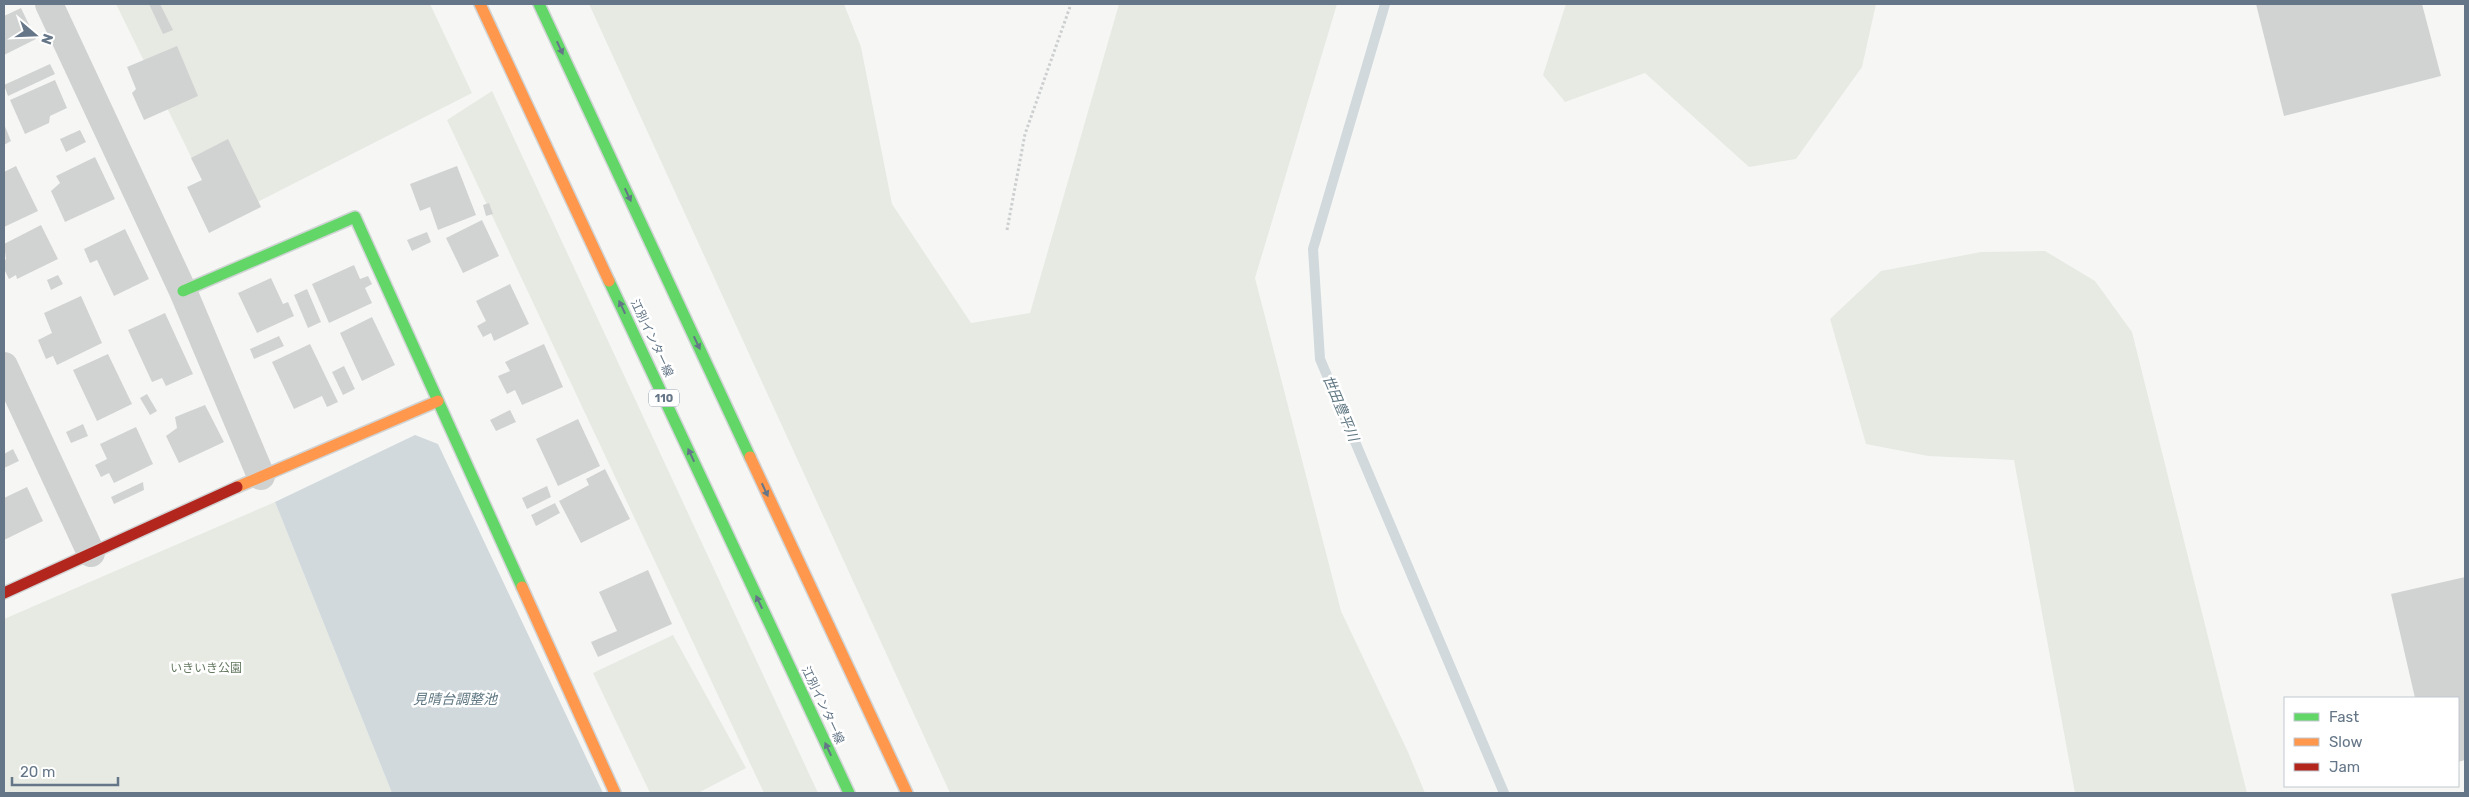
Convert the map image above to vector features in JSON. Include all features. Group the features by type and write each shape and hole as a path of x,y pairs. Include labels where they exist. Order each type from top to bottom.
{"main road":[{"name":"江別インター線","path":"480,4 849,793"},
{"path":"539,4 907,793"},
{"path":"183,291 355,217 615,793"},
{"path":"4,593 260,476 438,401"}],"street":[{"path":"49,4 183,291 260,476"},
{"path":"4,366 91,554"}],"path":[{"path":"1007,230 1025,134 1071,4"}],"green space":[{"path":"116,4 430,4 472,93 222,220"},
{"path":"589,4 844,4 861,47 892,204 971,323 1030,313 1119,4 1337,4 1255,278 1341,611 1408,752 1425,793 950,793"},
{"path":"1566,4 1876,4 1862,67 1796,159 1749,167 1645,73 1565,102 1543,75"},
{"path":"492,91 818,793 764,793 447,120"},
{"path":"2045,251 2095,281 2132,332 2247,793 2075,793 2014,460 1928,456 1866,444 1830,319 1881,271 1981,252"},
{"name":"いきいき公園","path":"275,502 392,793 4,793 4,619"},
{"path":"673,635 746,768 698,793 650,793 593,673"}],"water":[{"name":"見晴台調整池","path":"415,435 438,444 603,793 392,793 275,502"}],"building":[{"path":"149,4 160,4 173,30 163,34"},
{"path":"2256,4 2422,4 2441,76 2284,116"},
{"path":"21,8 36,39 4,55 4,16"},
{"path":"177,46 198,96 144,120 132,93 136,89 127,67"},
{"path":"50,64 55,74 8,96 4,85"},
{"path":"55,80 67,108 50,116 49,123 25,134 10,100"},
{"path":"4,124 11,141 4,145"},
{"path":"80,130 86,142 66,152 60,139"},
{"path":"228,139 261,207 209,233 187,187 202,180 191,158"},
{"path":"95,157 115,199 65,222 51,191 60,183 56,176"},
{"path":"16,166 38,211 4,227 4,172"},
{"path":"457,166 476,215 438,230 430,207 420,211 410,184"},
{"path":"489,203 493,214 486,216 483,205"},
{"path":"482,220 499,256 463,273 446,238"},
{"path":"41,225 58,259 17,279 16,275 9,279 4,269 4,261 6,259 4,244"},
{"path":"125,229 149,279 114,296 97,260 90,263 84,249"},
{"path":"427,232 431,242 412,251 407,240"},
{"path":"354,265 360,279 368,276 372,284 365,288 372,303 329,323 312,284"},
{"path":"58,275 63,284 51,290 47,280"},
{"path":"271,278 283,304 288,302 294,316 257,333 238,293"},
{"path":"510,284 529,324 494,341 491,333 483,337 477,326 486,321 476,301"},
{"path":"307,289 321,322 308,328 294,295"},
{"path":"81,296 102,343 57,365 53,356 46,359 38,340 52,333 44,313"},
{"path":"165,313 193,374 166,386 162,378 152,382 128,330"},
{"path":"372,317 395,365 362,381 340,333"},
{"path":"279,336 284,346 254,359 250,349"},
{"path":"310,344 338,402 327,407 322,396 294,409 272,362"},
{"path":"544,344 563,387 522,405 515,390 507,394 498,376 510,371 505,362"},
{"path":"108,354 132,404 97,421 73,370"},
{"path":"344,366 355,389 343,395 332,372"},
{"path":"147,394 157,411 150,415 140,398"},
{"path":"205,405 224,442 179,463 166,436 177,428 175,417"},
{"path":"510,410 516,422 496,431 490,420"},
{"path":"578,419 600,466 558,486 536,439"},
{"path":"83,424 88,436 71,443 66,432"},
{"path":"136,427 153,464 114,483 109,473 101,477 95,465 107,459 100,444"},
{"path":"13,449 19,461 4,468 4,454"},
{"path":"605,469 630,519 581,543 559,501 589,485 586,479"},
{"path":"143,482 144,490 114,504 111,497"},
{"path":"547,486 551,497 527,509 522,498"},
{"path":"27,487 43,521 4,540 4,498"},
{"path":"555,503 560,513 536,526 531,515"},
{"path":"648,570 672,624 598,657 591,642 617,631 599,592"},
{"path":"2465,577 2465,760 2459,762 2459,697 2415,697 2391,594"}],"waterway":[{"name":"世田豊平川","path":"1385,4 1313,249 1320,359 1504,793"}],"traffic: fast":[{"path":"539,4 750,457"},
{"path":"183,291 355,217 522,587"},
{"path":"609,281 849,793"}],"traffic: slow":[{"path":"480,4 609,281"},
{"path":"237,487 438,401"},
{"path":"750,457 907,793"},
{"path":"522,587 615,793"}],"traffic: jam":[{"path":"4,593 237,487"}]}
